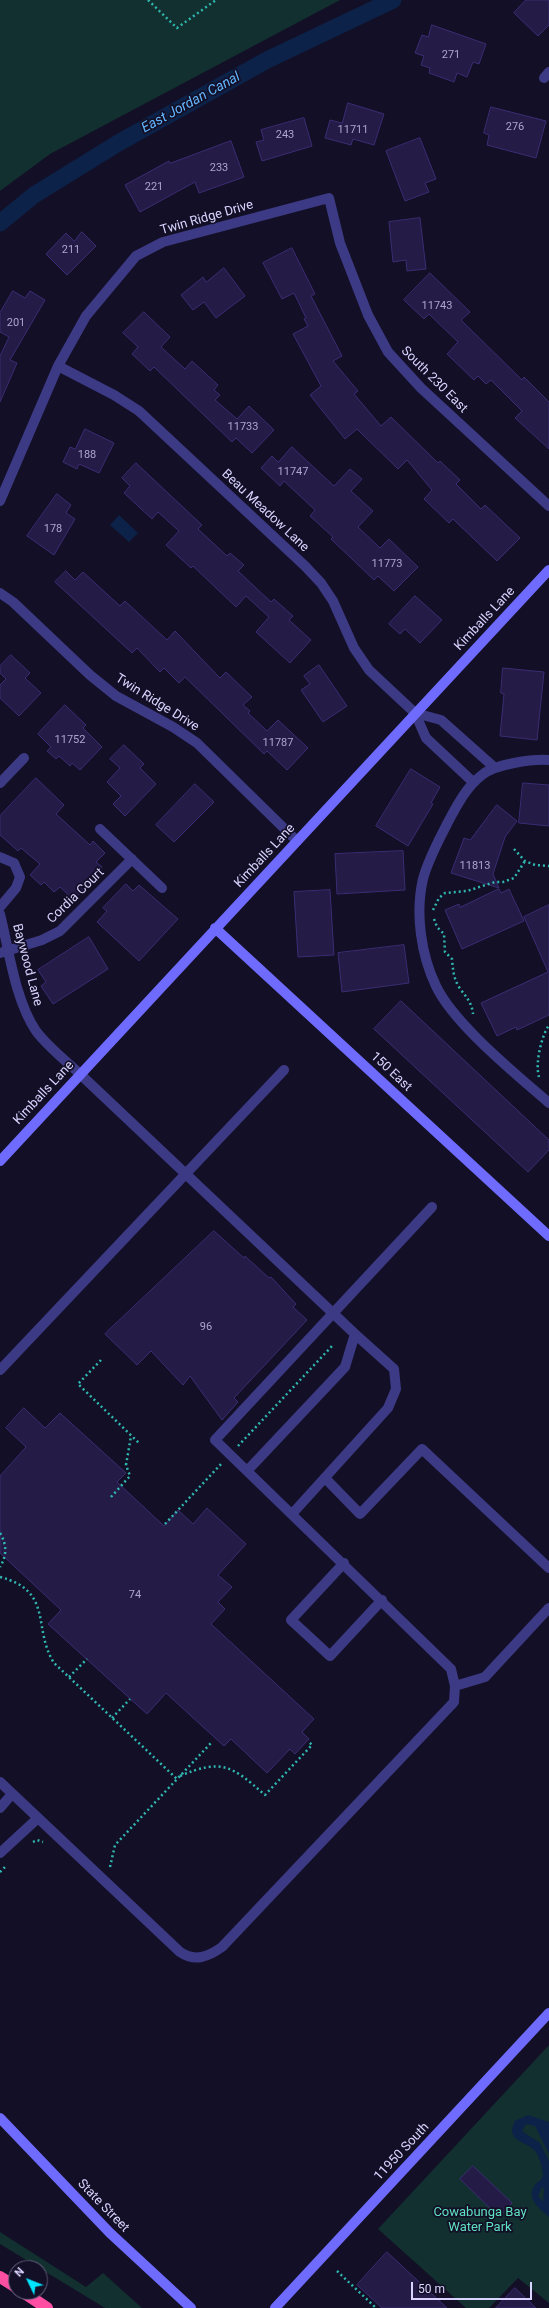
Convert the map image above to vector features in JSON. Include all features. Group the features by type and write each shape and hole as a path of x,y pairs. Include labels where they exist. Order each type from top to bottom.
{"highway":[{"path":"35,2300 47,2308"}],"street":[{"name":"Twin Ridge Drive","path":"0,501 58,366 86,316 136,256 163,242 328,198"},
{"name":"South 230 East","path":"328,198 340,243 368,316 388,352 421,388 549,506"},
{"name":"Beau Meadow Lane","path":"58,366 114,395 139,411 305,566 321,583 333,601 354,648 369,670 415,713"},
{"name":"Kimballs Lane","path":"0,1160 549,570"},
{"name":"Twin Ridge Drive","path":"0,593 13,602 90,674 116,696 173,727 197,743 296,841"},
{"path":"415,713 442,720 495,768"},
{"path":"415,713 426,738 474,782"},
{"path":"0,783 24,758"},
{"path":"549,760 529,761 495,768 483,774 474,782 452,814 432,854 423,880 421,930 427,965 440,994 461,1021 549,1103"},
{"path":"100,829 162,888"},
{"path":"0,857 14,863 20,877 16,888 0,907"},
{"name":"Cordia Court","path":"4,952 42,940 60,931 132,859"},
{"name":"Baywood Lane","path":"0,914 4,952 22,1002 32,1023 43,1039 355,1334 394,1369 396,1389 388,1408 292,1514"},
{"name":"150 East","path":"215,928 549,1236"},
{"path":"0,1370 284,1070"},
{"path":"0,1782 180,1952 187,1956 203,1957 222,1947 454,1702 455,1686 451,1668 215,1440 334,1314 432,1207"},
{"path":"247,1471 345,1368 355,1334"},
{"path":"325,1478 360,1514 422,1449 549,1568"},
{"path":"344,1563 291,1620 330,1656 382,1600"},
{"path":"455,1686 485,1677 549,1608"},
{"path":"0,1808 12,1794"},
{"path":"0,1853 38,1818"},
{"name":"11950 South","path":"274,2308 549,2013"},
{"name":"State Street","path":"0,2118 110,2233 191,2308"}],"path":[{"path":"148,0 177,28 216,0"},
{"path":"514,849 524,861 535,865 549,866"},
{"path":"473,1017 472,1007 459,987 452,970 452,959 445,952 444,934 437,927 431,914 439,898 445,893 467,891 495,882 503,882 514,878 524,861"},
{"path":"540,1081 537,1070 545,1032 549,1025"},
{"path":"165,1524 334,1345"},
{"path":"101,1360 78,1384 140,1443"},
{"path":"111,1497 130,1476 126,1465 132,1435"},
{"path":"0,1533 5,1546 5,1558 0,1567"},
{"path":"0,1577 22,1586 31,1594 40,1610 47,1652 54,1663 177,1779"},
{"path":"69,1677 86,1659"},
{"path":"112,1718 130,1699"},
{"path":"180,1776 210,1765 225,1766 237,1772 265,1795 312,1745 309,1742"},
{"path":"108,1872 115,1845 211,1743"},
{"path":"31,1843 37,1840 46,1842"},
{"path":"0,1872 10,1862"},
{"path":"337,2271 376,2308"}],"green space":[{"path":"0,0 340,0 50,154 0,191"},
{"name":"Cowabunga Bay Water Park","path":"549,2045 549,2303 518,2278 489,2308 466,2308 378,2229"},
{"path":"0,2232 44,2260 26,2260 0,2244"},
{"path":"48,2263 86,2287 103,2273 142,2308 105,2308 48,2273"}],"water":[{"path":"119,515 138,533 129,542 110,525"},
{"path":"528,2115 549,2122 549,2154 535,2126 526,2124 522,2131 540,2143 549,2161 549,2217 535,2203 532,2194 532,2190 535,2185 543,2176 540,2161 533,2149 516,2139 512,2133 512,2128 515,2121","holes":["542,2187 544,2189 543,2202 538,2196"]}],"building":[{"path":"526,0 549,0 549,25 538,36 514,13"},
{"path":"432,25 486,44 479,64 473,62 467,77 457,73 454,82 429,73 430,68 421,65 424,56 415,53 422,35 428,37"},
{"path":"348,103 384,114 374,145 353,139 351,145 325,138 330,120 342,123"},
{"path":"491,107 546,121 536,158 487,145 489,135 484,133"},
{"path":"304,118 312,146 262,161 256,142 264,140 261,130"},
{"path":"420,138 436,179 425,183 429,192 405,201 386,151"},
{"path":"231,141 244,177 199,193 195,182 140,212 125,185 169,161 170,163"},
{"path":"420,218 426,269 407,271 406,260 393,262 389,222"},
{"path":"82,232 96,246 67,275 46,254 66,233 74,241"},
{"path":"292,248 315,294 311,296 342,356 333,361 358,391 354,394 381,426 391,417 438,463 440,461 460,480 456,484 481,509 485,505 520,538 497,561 453,519 449,523 424,499 432,490 407,460 398,469 357,429 345,439 310,395 321,386 293,334 308,326 304,319 306,318 294,293 282,299 263,263"},
{"path":"224,268 245,296 216,318 204,302 193,310 181,295 203,277 206,282"},
{"path":"430,273 470,312 461,320 522,380 524,377 549,402 549,449 515,418 522,411 491,380 486,384 478,376 474,380 447,354 458,342 429,314 424,319 404,300"},
{"path":"13,291 25,298 30,291 45,300 10,360 17,363 0,402 0,356 9,337 0,332 0,313"},
{"path":"144,312 170,337 161,347 185,369 192,361 218,385 214,390 220,395 215,400 237,419 249,406 274,430 252,453 236,438 232,442 154,367 150,371 132,354 138,347 123,333"},
{"path":"85,429 114,443 99,473 79,464 77,469 63,462 70,447 75,449"},
{"path":"292,447 334,486 350,469 362,479 351,491 373,511 358,527 380,548 389,539 418,567 394,591 378,576 374,580 331,539 333,537 310,516 315,510 284,481 280,486 261,468 272,456 278,462"},
{"path":"136,463 202,525 198,529 227,556 230,553 244,565 238,571 271,602 274,599 293,616 289,620 311,640 290,663 256,632 269,617 246,596 236,607 193,566 191,568 166,545 179,531 158,512 152,519 124,493 130,486 122,478"},
{"path":"57,494 71,505 66,513 75,519 54,555 27,536"},
{"path":"66,571 75,580 83,572 120,606 125,601 167,640 175,631 220,678 226,672 252,697 243,705 250,711 248,713 267,731 278,720 308,748 287,770 267,751 264,754 185,677 179,683 164,668 160,672 137,648 132,653 55,582"},
{"path":"415,596 442,620 420,643 405,629 400,634 389,624"},
{"path":"11,655 30,673 25,678 41,693 19,716 0,698 0,685 6,679 0,673 0,666"},
{"path":"319,665 347,706 323,722 301,690 310,684 304,676"},
{"path":"503,668 544,672 537,740 500,736 504,694 501,693"},
{"path":"65,705 86,725 83,728 102,747 80,770 72,763 70,766 59,756 56,759 47,751 51,747 38,734"},
{"path":"124,745 144,764 140,768 156,784 125,816 113,804 121,796 107,782 120,768 110,759"},
{"path":"411,769 440,787 431,803 433,804 408,846 376,826"},
{"path":"36,778 64,805 56,814 90,845 93,841 105,853 96,862 102,867 74,900 60,887 54,892 44,882 41,885 30,875 40,864 21,848 18,851 0,835 0,816"},
{"path":"523,783 549,785 549,826 519,823"},
{"path":"195,784 214,802 174,842 156,825"},
{"path":"497,805 517,821 505,837 493,874 499,888 451,873 464,838 470,840"},
{"path":"403,851 405,890 337,894 335,854"},
{"path":"126,884 133,891 139,885 178,919 139,961 97,922 107,911 103,908"},
{"path":"499,889 501,893 509,889 524,921 462,949 445,910 459,904 460,907"},
{"path":"330,890 334,955 298,957 294,892"},
{"path":"549,905 549,1015 517,1030 516,1027 497,1036 481,1003 548,972 524,917"},
{"path":"89,937 108,969 53,1004 41,986 46,982 38,970"},
{"path":"404,945 409,983 342,992 338,953"},
{"path":"401,1001 549,1140 549,1150 528,1172 374,1029"},
{"path":"214,1231 244,1258 245,1256 269,1278 271,1277 296,1304 293,1307 307,1320 234,1398 238,1402 222,1420 190,1376 183,1385 151,1351 137,1365 105,1334"},
{"path":"24,1408 45,1428 60,1413 126,1473 117,1482 164,1526 178,1510 193,1524 207,1508 246,1544 218,1575 232,1587 218,1602 225,1609 211,1624 314,1719 302,1732 309,1739 295,1754 290,1749 267,1773 231,1739 224,1746 166,1693 147,1714 48,1624 61,1610 0,1553 0,1476 26,1447 6,1428"},
{"path":"473,2166 512,2203 499,2217 460,2179"},
{"path":"387,2252 447,2308 382,2308 357,2285"},
{"path":"515,2288 536,2308 496,2308"}],"waterway":[{"name":"East Jordan Canal","path":"0,223 34,195 120,142 267,60 393,0"}]}
